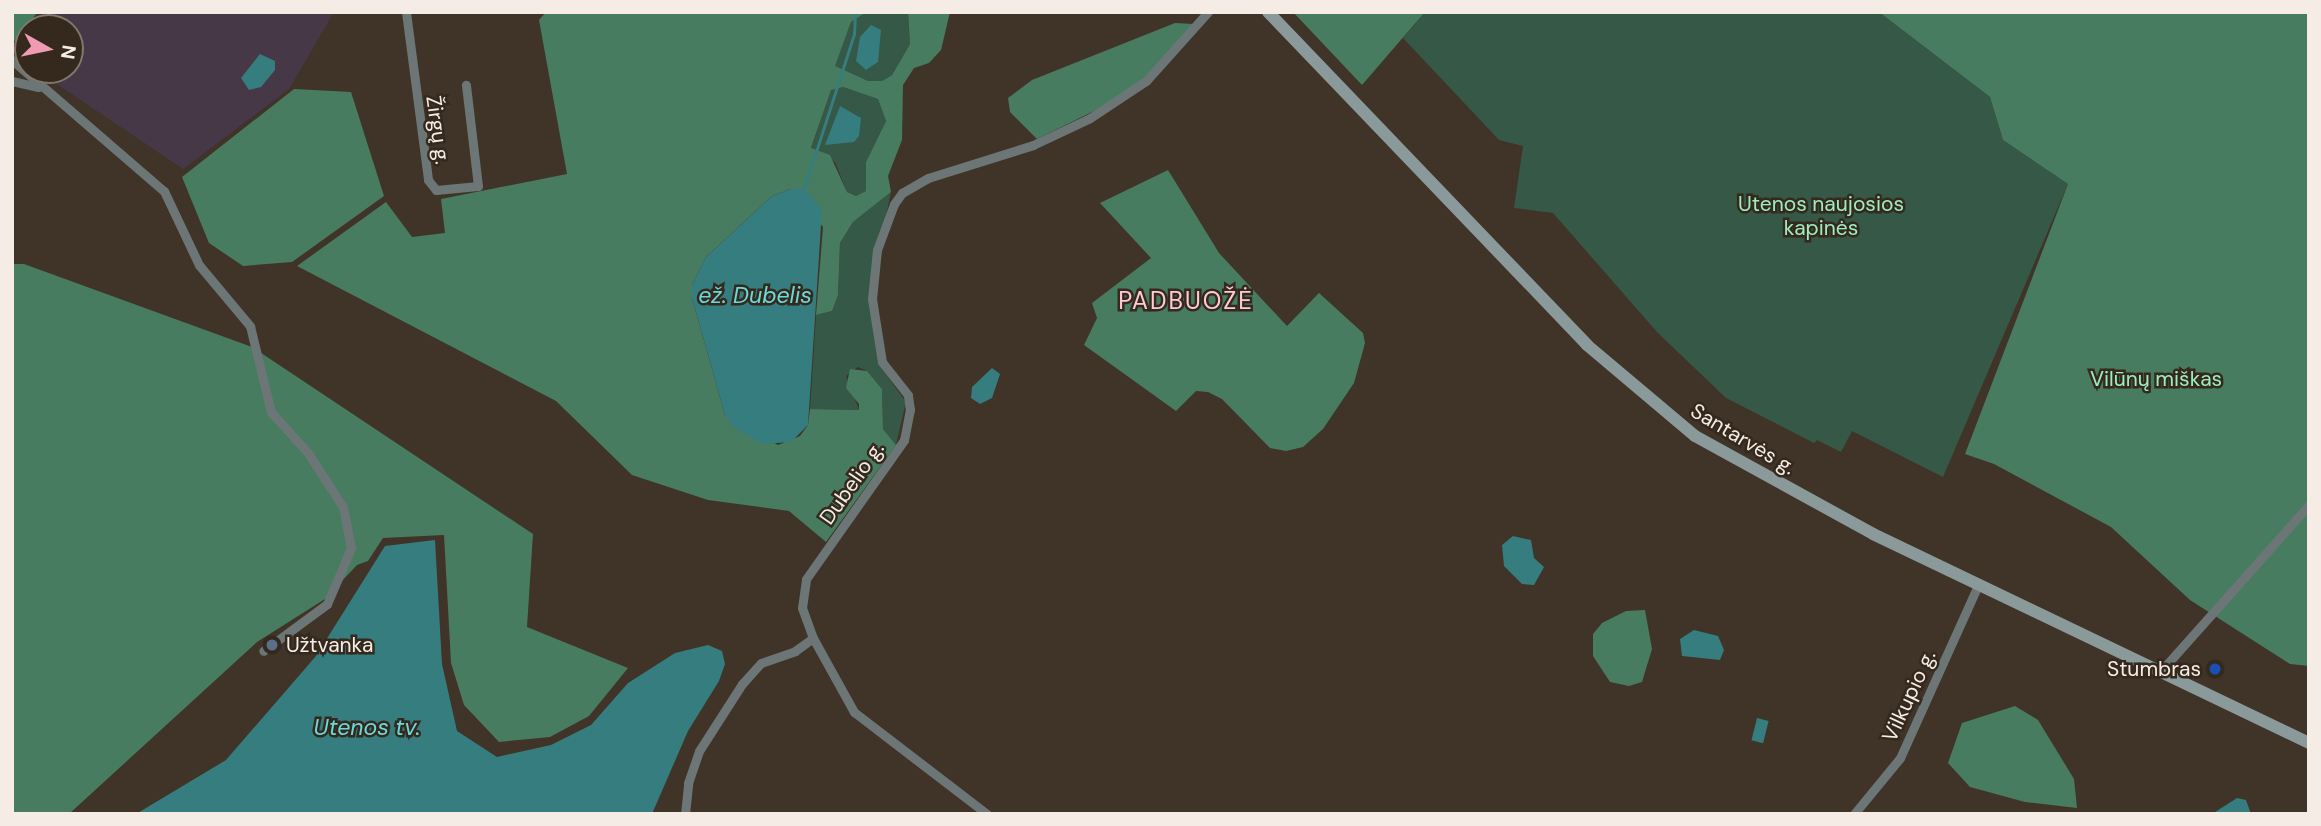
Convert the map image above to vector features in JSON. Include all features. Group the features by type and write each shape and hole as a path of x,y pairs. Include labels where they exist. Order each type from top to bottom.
{"main road":[{"name":"Santarvės g.","path":"1268,12 1587,345 1662,410 1751,469 1873,534 2309,743"}],"street":[{"name":"Žirgų g.","path":"406,12 428,180 436,190 478,186 466,85"},
{"name":"Dubelio g.","path":"987,814 854,712 813,638 802,608 806,579 904,440 910,410 908,395 882,362 872,299 877,250 894,204 901,193 928,178 1033,145 1090,118 1146,81 1208,12"},
{"path":"12,60 40,87 164,191 199,265 250,327 271,412 308,453 343,507 351,548 327,604 263,651"},
{"path":"12,81 40,87"},
{"path":"2160,671 2309,505"},
{"name":"Vilkupio g.","path":"1854,814 1900,758 1979,583"},
{"path":"685,814 688,783 699,751 742,684 761,663 796,652 813,638"}],"shaded area":[{"path":"334,12 289,89 183,169 57,84 84,84 84,14 41,14"}],"green space":[{"path":"12,12 38,12 14,14 12,44"},
{"path":"546,12 867,12 851,22 835,66 868,81 882,81 892,75 910,44 908,12 950,12 941,50 929,63 914,68 903,85 902,140 888,176 891,192 853,222 840,243 838,295 832,311 816,315 823,227 791,189 772,196 706,257 692,285 692,298 725,415 778,445 800,436 808,425 810,409 859,410 859,404 846,388 850,369 867,371 882,389 883,429 896,445 826,542 789,511 708,500 632,475 556,401 297,266 386,202 412,237 445,233 441,199 567,174 539,20","holes":["843,87 878,99 886,121 866,162 866,191 856,196 847,192 830,155 811,148 831,90"]},
{"path":"867,12 908,12 910,44 892,75 882,81 868,81 834,67 851,22"},
{"path":"1293,12 1425,12 1362,85"},
{"name":"Utenos naujosios kapinės","path":"1425,12 1879,12 1990,97 2003,140 2068,184 1943,477 1852,431 1841,452 1817,440 1814,443 1726,398 1657,332 1553,213 1514,208 1523,146 1499,140 1403,38"},
{"name":"Vilūnų miškas","path":"1879,12 2309,12 2309,666 2290,664 2190,600 2111,527 1994,464 1965,454 2068,184 2003,140 1990,97"},
{"path":"1175,23 1194,24 1142,81 1094,111 1037,139 1010,112 1008,98 1032,80"},
{"path":"843,87 878,99 886,121 866,162 866,191 856,196 847,192 835,162 811,149 831,89"},
{"path":"294,89 351,92 384,196 292,262 243,266 209,243 182,177"},
{"path":"1168,170 1219,253 1287,326 1319,293 1363,333 1365,343 1354,383 1323,429 1303,447 1286,451 1270,448 1222,399 1208,392 1196,391 1176,411 1084,345 1097,318 1092,303 1151,258 1100,203"},
{"path":"891,192 869,297 879,365 906,402 896,445 883,429 882,389 867,371 858,367 846,376 859,410 810,409 816,315 832,311 838,295 840,243 853,222"},
{"path":"12,264 24,264 252,347 533,534 527,627 628,668 589,716 550,737 499,742 464,705 451,663 444,535 383,538 368,561 357,565 325,599 257,642 69,814 12,814"},
{"path":"1645,610 1652,649 1642,682 1629,686 1610,682 1593,656 1593,634 1602,623 1626,611"},
{"path":"2015,706 2038,720 2074,779 2077,808 2025,802 1970,787 1948,763 1962,723"}],"water":[{"path":"871,25 881,30 878,62 866,70 856,61 860,37"},
{"path":"260,54 275,61 275,70 261,87 249,90 241,78"},
{"path":"840,106 861,118 859,136 854,142 825,145"},
{"name":"ež. Dubelis","path":"791,189 804,189 822,210 808,425 791,442 763,444 735,428 725,415 692,298 692,285 706,257 772,196"},
{"path":"992,368 1000,374 992,398 980,404 971,398 972,387"},
{"path":"1513,536 1531,540 1534,558 1544,567 1534,585 1522,584 1504,566 1502,545"},
{"name":"Utenos tv.","path":"435,540 442,664 457,731 497,757 551,745 591,725 628,683 675,653 708,645 722,651 725,664 719,681 688,731 652,814 136,814 226,760 316,656 385,546"},
{"path":"1694,630 1718,636 1724,650 1720,660 1682,656 1680,639"},
{"path":"1757,718 1769,721 1763,743 1751,740"},
{"path":"2237,798 2246,800 2251,814 2212,814"}],"waterway":[{"path":"804,189 854,34 855,12"}],"place":[{"name":"Užtvanka","path":"272,645"},
{"name":"Stumbras","path":"2215,669"}],"district":[{"name":"PADBUOŽĖ","path":"1186,301"}]}
